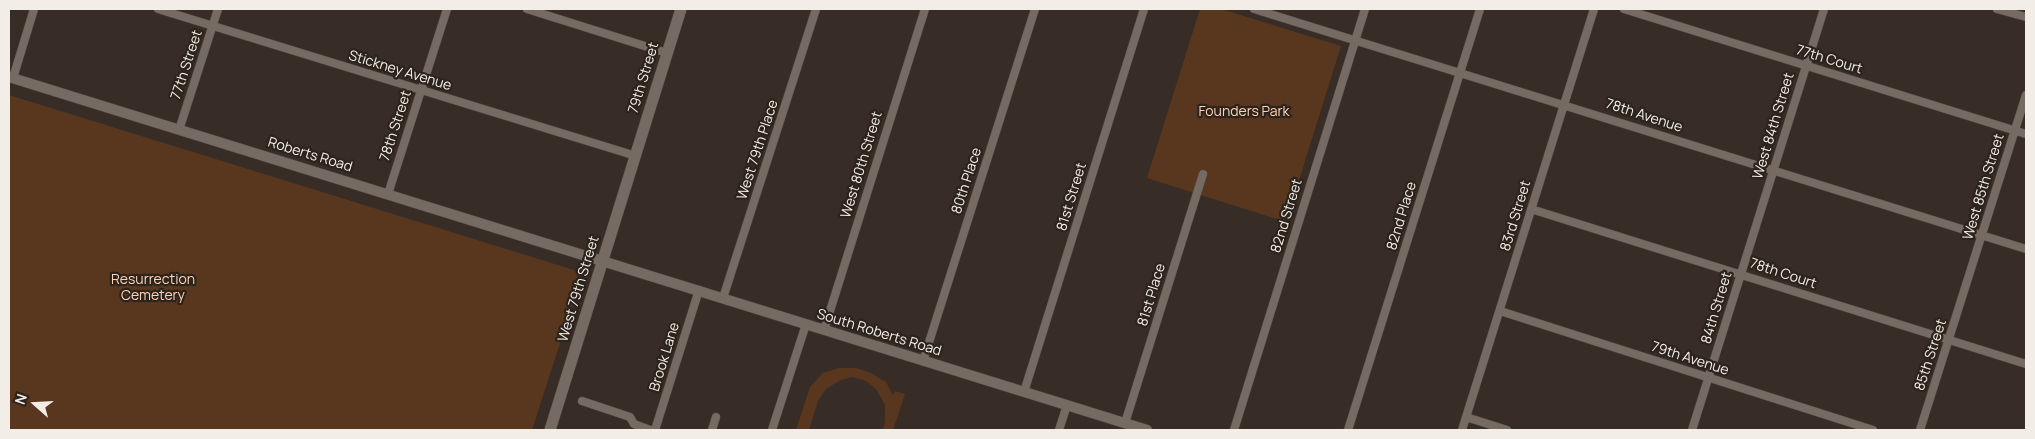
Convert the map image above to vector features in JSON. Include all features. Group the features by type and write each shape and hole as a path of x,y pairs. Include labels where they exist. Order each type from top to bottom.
{"main road":[{"name":"79th Street","path":"636,156 681,9"},
{"name":"West 79th Street","path":"550,430 636,156"}],"street":[{"path":"11,78 34,9"},
{"name":"Stickney Avenue","path":"158,9 636,156"},
{"name":"77th Street","path":"179,130 218,9"},
{"name":"78th Street","path":"388,194 447,9"},
{"path":"527,9 667,53"},
{"name":"West 79th Place","path":"724,298 816,9"},
{"name":"West 80th Street","path":"824,330 925,9"},
{"name":"80th Place","path":"923,360 1035,9"},
{"name":"81st Street","path":"1024,392 1144,9"},
{"name":"78th Avenue","path":"1254,9 1565,104 2026,249"},
{"name":"82nd Street","path":"1234,430 1365,9"},
{"name":"82nd Place","path":"1348,430 1480,9"},
{"name":"83rd Street","path":"1462,430 1594,9"},
{"name":"77th Court","path":"1624,9 2026,134"},
{"name":"West 84th Street","path":"1757,222 1824,9"},
{"path":"1997,9 2026,17"},
{"name":"Roberts Road","path":"11,78 604,261"},
{"name":"West 85th Street","path":"1966,287 2026,95"},
{"name":"81st Place","path":"1125,423 1203,174"},
{"name":"78th Court","path":"1531,209 2026,364"},
{"name":"84th Street","path":"1692,430 1757,222"},
{"name":"South Roberts Road","path":"604,261 1147,430"},
{"name":"85th Street","path":"1920,430 1966,287"},
{"name":"Brook Lane","path":"655,430 699,290"},
{"name":"79th Avenue","path":"1500,311 1873,430"},
{"path":"772,430 806,324"},
{"path":"582,401 630,417 634,424 650,430"},
{"path":"1059,430 1067,405"},
{"path":"712,430 716,417"},
{"path":"1466,417 1508,430"}],"green space":[{"name":"Founders Park","path":"1200,9 1221,9 1341,46 1286,222 1147,178"},
{"name":"Resurrection Cemetery","path":"9,95 574,270 580,281 532,430 9,430"},
{"path":"839,368 856,368 871,373 886,382 893,395 895,391 905,394 893,430 883,430 885,405 876,389 866,381 852,377 839,381 826,389 818,401 809,430 796,430 810,387 823,373"}]}
